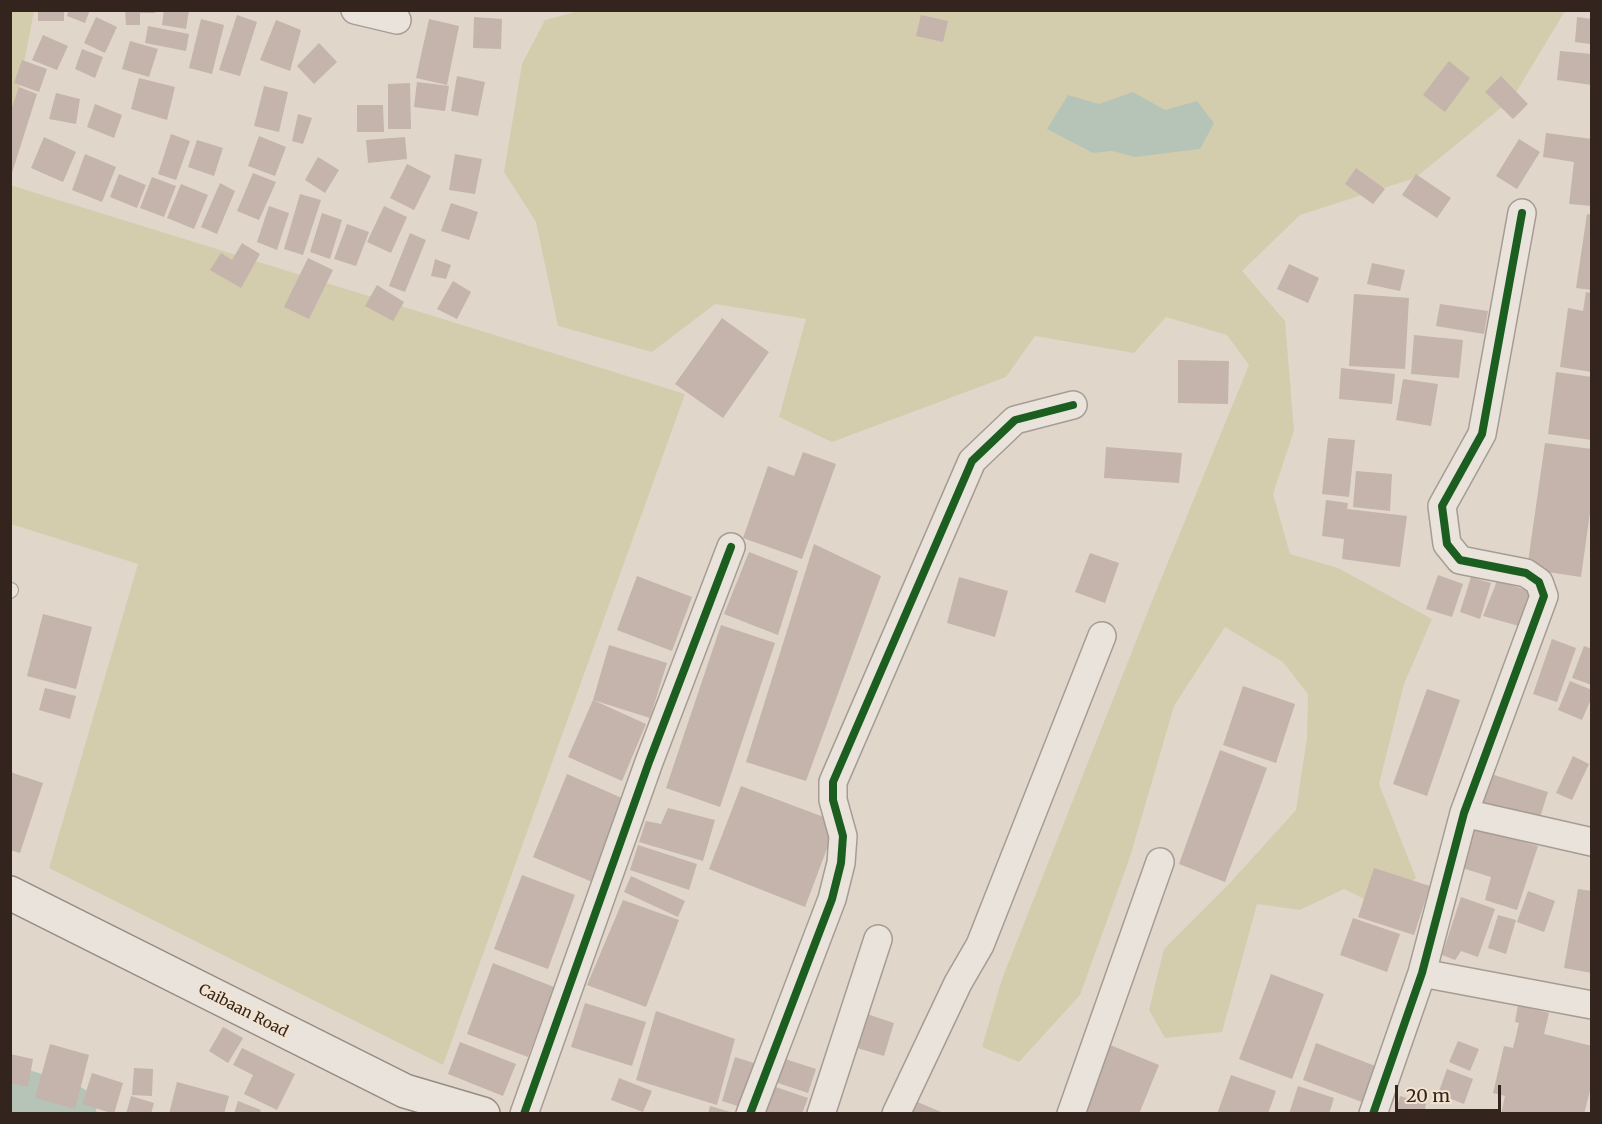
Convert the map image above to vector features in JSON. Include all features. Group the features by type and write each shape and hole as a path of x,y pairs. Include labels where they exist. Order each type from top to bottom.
{"street":[{"path":"355,10 397,20"},
{"path":"1373,1113 1422,973 1464,813 1544,596 1539,582 1526,573 1460,560 1447,544 1442,506 1482,434 1522,213"},
{"path":"750,1113 832,898 841,862 843,836 833,800 833,782 972,461 1015,420 1072,405"},
{"path":"524,1113 649,762 731,547"},
{"path":"896,1113 958,983 980,945 1102,636"},
{"path":"1464,813 1592,842"},
{"path":"1557,835 1592,826"},
{"path":"1071,1113 1160,862"},
{"name":"Caibaan Road","path":"10,893 405,1091 483,1113"},
{"path":"821,1113 878,939"},
{"path":"1422,973 1592,1005"}],"shaded area":[{"path":"11,11 34,11 11,130"},
{"path":"579,11 1565,11 1512,99 1415,178 1300,215 1242,271 1285,321 1294,431 1273,494 1290,554 1338,568 1432,619 1404,684 1379,784 1416,878 1376,905 1344,889 1300,910 1257,904 1222,1032 1165,1038 1149,1010 1164,949 1228,885 1296,810 1307,738 1308,694 1283,662 1225,627 1174,706 1130,857 1080,995 1019,1062 982,1047 1002,979 1152,601 1249,365 1227,335 1166,317 1134,353 1035,336 1006,377 832,442 779,417 806,319 715,304 652,352 558,326 536,222 504,172 522,64 545,20"},
{"path":"1133,92 1165,110 1197,101 1214,123 1200,149 1135,157 1112,151 1093,153 1047,129 1068,95 1099,104"},
{"path":"10,185 685,394 443,1065 49,868 138,564 11,524"}],"building":[{"path":"38,10 64,10 64,21 38,21"},
{"path":"69,10 90,10 85,23 67,16"},
{"path":"125,10 155,10 155,13 140,13 140,25 126,25"},
{"path":"164,10 189,10 186,29 162,25"},
{"path":"237,15 257,22 240,76 219,70"},
{"path":"921,15 948,21 943,42 916,36"},
{"path":"96,17 117,27 105,53 84,43"},
{"path":"474,17 502,19 501,49 473,48"},
{"path":"1577,17 1592,19 1590,44 1575,42"},
{"path":"201,19 224,25 212,74 189,68"},
{"path":"429,19 459,26 447,85 416,78"},
{"path":"276,20 301,30 290,71 260,60"},
{"path":"148,26 189,34 186,51 145,43"},
{"path":"43,35 68,46 57,70 32,60"},
{"path":"130,41 158,49 149,77 122,69"},
{"path":"319,43 337,62 314,84 297,66"},
{"path":"82,49 103,57 95,78 75,69"},
{"path":"1560,51 1592,54 1592,85 1557,80"},
{"path":"22,60 47,69 39,92 14,83"},
{"path":"1449,61 1470,78 1445,112 1423,95"},
{"path":"457,76 485,82 478,116 451,111"},
{"path":"1501,76 1528,104 1513,119 1485,92"},
{"path":"139,78 175,87 167,120 131,109"},
{"path":"417,82 449,86 445,111 414,107"},
{"path":"410,83 411,129 388,129 388,84"},
{"path":"264,86 288,92 279,132 254,126"},
{"path":"19,87 37,94 11,176 10,113"},
{"path":"56,93 80,99 76,124 49,119"},
{"path":"95,104 122,115 114,138 87,127"},
{"path":"357,105 383,105 384,132 357,132"},
{"path":"298,114 312,118 303,144 292,141"},
{"path":"1546,133 1592,139 1592,206 1569,204 1574,162 1543,157"},
{"path":"171,134 190,141 176,180 158,174"},
{"path":"259,136 286,147 275,176 248,166"},
{"path":"44,137 76,152 63,182 31,168"},
{"path":"405,137 407,159 368,163 366,140"},
{"path":"1519,139 1540,152 1517,189 1496,176"},
{"path":"197,140 223,148 214,176 188,167"},
{"path":"85,154 116,167 102,202 72,190"},
{"path":"455,154 482,159 475,194 449,190"},
{"path":"318,157 339,170 325,193 305,180"},
{"path":"407,164 431,176 414,210 390,198"},
{"path":"1356,168 1385,189 1373,204 1345,184"},
{"path":"253,173 276,182 259,220 237,211"},
{"path":"119,174 146,185 137,208 110,197"},
{"path":"1416,174 1451,198 1437,218 1402,195"},
{"path":"152,177 176,186 164,217 140,208"},
{"path":"220,183 235,191 217,234 201,227"},
{"path":"181,184 208,195 194,229 167,218"},
{"path":"300,194 321,200 303,255 284,249"},
{"path":"451,203 478,212 469,240 441,231"},
{"path":"269,206 289,213 277,250 257,242"},
{"path":"384,206 407,217 391,253 367,242"},
{"path":"322,213 342,220 330,259 310,252"},
{"path":"1587,214 1592,215 1592,290 1576,288"},
{"path":"347,224 369,232 356,266 334,259"},
{"path":"410,233 426,240 405,292 389,286"},
{"path":"242,243 260,254 241,288 210,270 221,253 232,260"},
{"path":"308,258 333,270 309,319 284,307"},
{"path":"435,259 451,265 446,279 431,276"},
{"path":"1372,263 1405,270 1400,291 1367,284"},
{"path":"1289,264 1319,278 1308,303 1277,289"},
{"path":"453,281 471,292 457,319 437,309"},
{"path":"377,285 404,302 393,321 365,306"},
{"path":"1586,292 1592,293 1592,372 1560,367 1568,308 1583,311"},
{"path":"1354,294 1409,298 1405,369 1349,366"},
{"path":"1440,304 1488,311 1484,334 1436,326"},
{"path":"722,318 769,352 723,418 675,384"},
{"path":"1414,335 1463,340 1459,378 1411,374"},
{"path":"1178,360 1229,361 1228,404 1178,403"},
{"path":"1341,368 1395,374 1392,404 1339,399"},
{"path":"1556,372 1592,377 1592,440 1548,434"},
{"path":"1403,379 1438,384 1431,426 1396,420"},
{"path":"1328,438 1355,440 1349,497 1322,494"},
{"path":"1545,443 1592,449 1592,498 1581,577 1527,569"},
{"path":"1106,447 1182,453 1179,483 1104,478"},
{"path":"803,452 836,464 802,559 743,538 768,466 794,476"},
{"path":"1356,471 1392,474 1390,511 1353,507"},
{"path":"1326,500 1348,503 1347,509 1407,516 1400,567 1342,559 1344,539 1322,536"},
{"path":"814,544 881,576 806,781 746,762"},
{"path":"749,552 798,571 778,635 724,614"},
{"path":"1090,553 1119,563 1105,603 1075,592"},
{"path":"1438,575 1463,584 1452,617 1426,609"},
{"path":"637,576 692,597 672,651 617,630"},
{"path":"959,577 1008,591 995,637 947,623"},
{"path":"1471,577 1491,583 1480,619 1460,612"},
{"path":"1497,581 1530,591 1519,626 1483,616"},
{"path":"43,614 92,627 76,689 27,676"},
{"path":"721,625 775,643 720,807 666,788"},
{"path":"1552,639 1576,648 1557,702 1533,694"},
{"path":"609,645 667,663 650,718 593,700"},
{"path":"1584,646 1592,649 1592,685 1572,678"},
{"path":"1570,681 1592,690 1592,697 1582,720 1558,710"},
{"path":"1243,686 1295,704 1276,763 1223,745"},
{"path":"45,688 76,696 70,719 39,710"},
{"path":"1427,689 1460,700 1427,796 1393,784"},
{"path":"593,700 646,724 622,781 568,757"},
{"path":"1220,750 1267,768 1225,882 1179,864"},
{"path":"1573,756 1589,764 1572,800 1556,793"},
{"path":"10,772 43,783 20,853 10,850"},
{"path":"567,774 631,802 597,884 533,857"},
{"path":"1491,774 1548,792 1538,824 1481,805"},
{"path":"741,786 837,822 805,907 709,869"},
{"path":"668,808 715,820 703,861 639,842 646,821 661,824"},
{"path":"1470,827 1538,846 1517,910 1485,900 1491,877 1459,867"},
{"path":"638,845 697,864 689,890 630,870"},
{"path":"1374,868 1430,886 1414,935 1358,917"},
{"path":"522,875 575,895 548,969 494,949"},
{"path":"631,876 685,901 678,917 624,892"},
{"path":"1578,889 1592,891 1592,973 1564,968"},
{"path":"1528,891 1555,901 1544,932 1517,922"},
{"path":"1461,897 1495,909 1478,957 1461,951 1455,960 1442,955"},
{"path":"623,900 679,920 646,1007 587,985"},
{"path":"1498,915 1516,920 1506,954 1488,948"},
{"path":"1353,918 1400,934 1387,972 1340,955"},
{"path":"493,963 554,987 528,1057 467,1034"},
{"path":"1271,974 1324,994 1292,1079 1239,1059"},
{"path":"585,1003 646,1022 632,1066 571,1047"},
{"path":"1518,1005 1549,1013 1544,1034 1592,1046 1592,1083 1584,1114 1501,1114 1505,1096 1493,1093 1504,1046 1513,1048 1519,1023 1515,1022"},
{"path":"656,1011 735,1039 717,1105 636,1080"},
{"path":"864,1013 894,1023 884,1056 854,1047"},
{"path":"223,1027 243,1038 228,1063 209,1051"},
{"path":"1458,1041 1479,1049 1470,1071 1449,1062"},
{"path":"460,1042 516,1064 503,1096 448,1074"},
{"path":"1316,1043 1383,1069 1370,1105 1303,1080"},
{"path":"50,1044 89,1055 75,1109 35,1098"},
{"path":"1108,1044 1159,1065 1139,1114 1080,1114"},
{"path":"242,1048 295,1074 277,1110 244,1094 253,1075 233,1065"},
{"path":"10,1054 33,1059 28,1087 10,1083"},
{"path":"735,1057 757,1064 744,1108 722,1101"},
{"path":"779,1057 816,1069 808,1093 772,1081"},
{"path":"134,1068 153,1069 152,1096 132,1095"},
{"path":"1447,1069 1473,1079 1464,1104 1438,1094"},
{"path":"92,1073 123,1083 114,1114 82,1104"},
{"path":"1231,1075 1276,1091 1268,1114 1217,1114"},
{"path":"619,1078 652,1091 643,1112 611,1100"},
{"path":"177,1082 229,1096 224,1114 169,1114"},
{"path":"770,1085 808,1098 802,1114 760,1114"},
{"path":"1298,1086 1334,1098 1329,1114 1289,1114"},
{"path":"131,1096 154,1103 151,1114 126,1114"},
{"path":"1400,1096 1426,1104 1424,1114 1395,1114"},
{"path":"238,1101 261,1110 259,1114 234,1114"},
{"path":"915,1101 946,1114 910,1114"},
{"path":"710,1106 734,1113 734,1114 708,1114"}],"waterway":[{"path":"10,1097 65,1114"}],"cycle path":[{"path":"1373,1114 1422,973 1464,813 1544,596 1539,582 1526,573 1460,560 1447,544 1442,506 1482,434 1522,213"},
{"path":"750,1114 832,899 841,863 843,836 833,800 833,782 972,461 1015,420 1073,405"},
{"path":"524,1114 649,762 731,547"}]}
